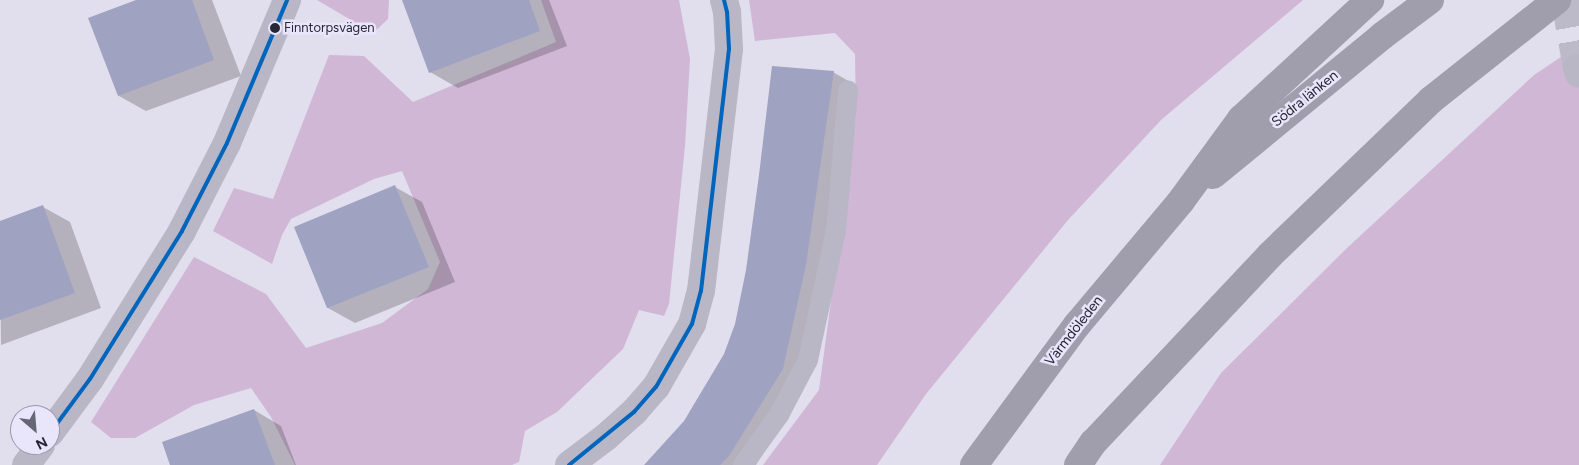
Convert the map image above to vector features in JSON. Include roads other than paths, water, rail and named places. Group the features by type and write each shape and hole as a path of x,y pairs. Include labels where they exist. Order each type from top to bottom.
{"highway":[{"path":"1181,201 1241,119 1370,0"},
{"name":"Södra länken","path":"1181,201 1382,36 1430,0"},
{"path":"1078,465 1093,443 1270,255 1431,100 1557,0"},
{"name":"Värmdöleden","path":"974,465 1078,325 1181,201"}],"street":[{"path":"60,420 90,379 182,231 227,144 287,0"},
{"path":"574,464 634,412 656,387 692,324 703,282 729,49 727,12 724,0"}],"lane":[{"path":"742,465 779,415 808,360 836,231 848,91"}],"tunnel":[{"path":"1565,0 1577,68"}],"place":[{"name":"Finntorpsvägen","path":"275,28"}]}
